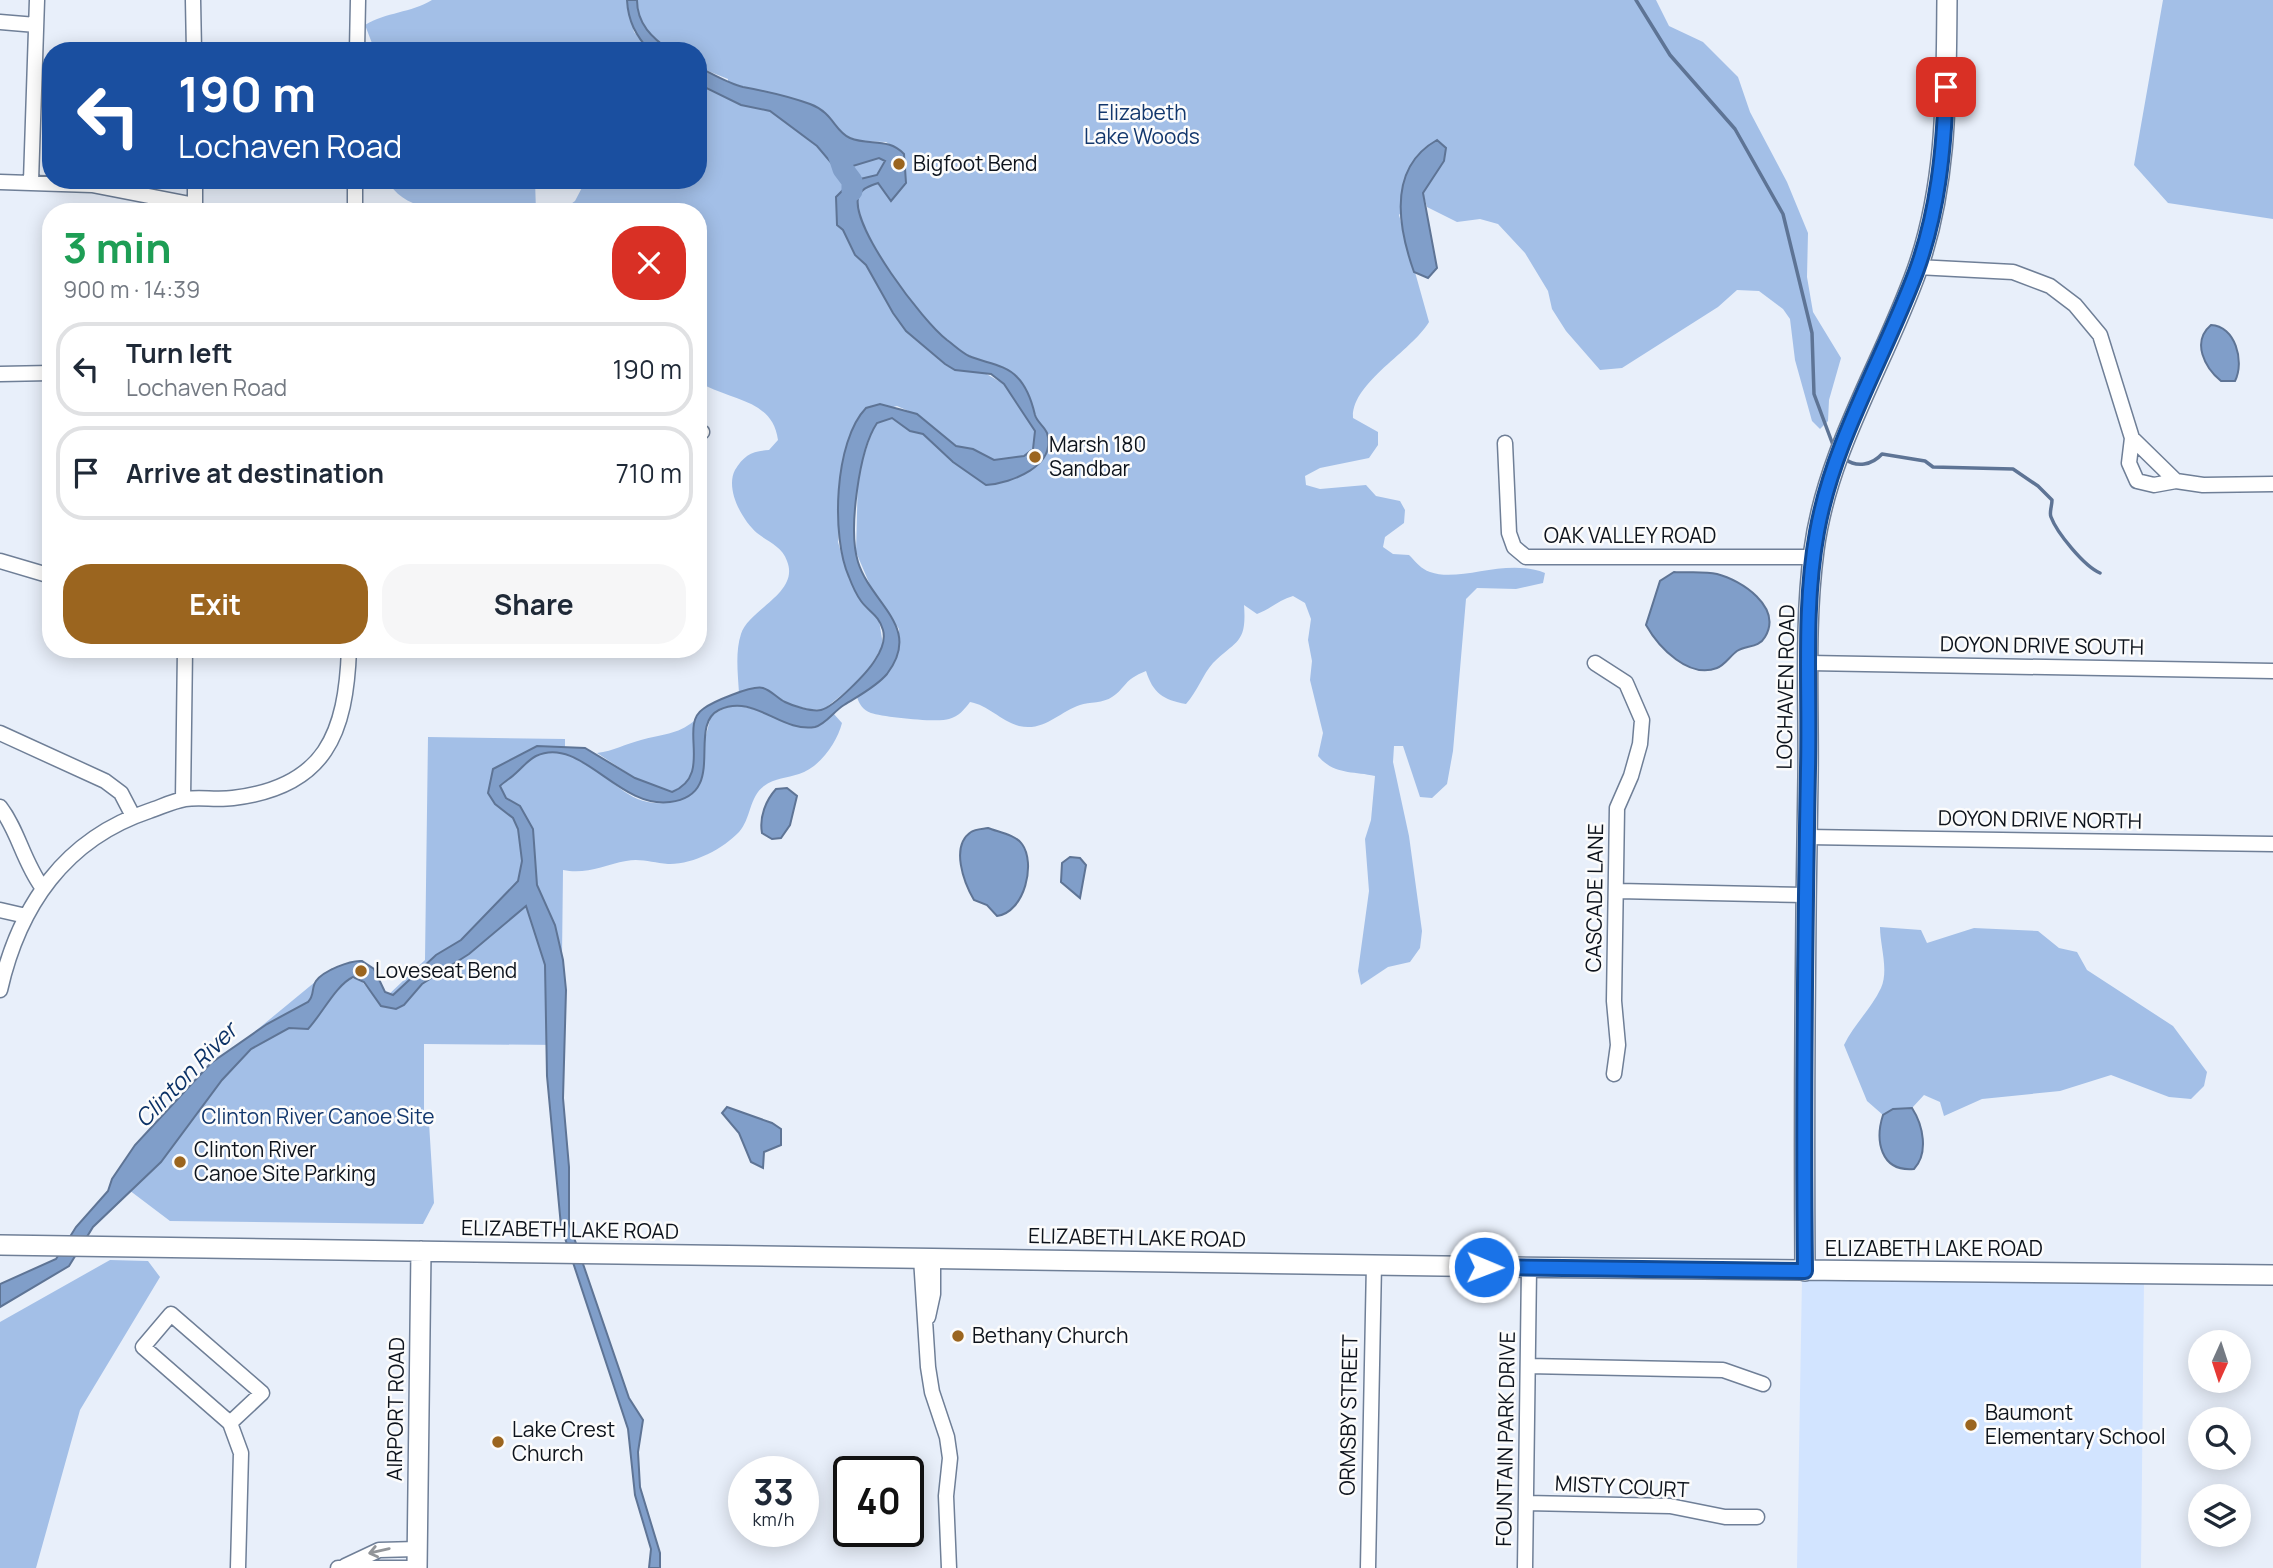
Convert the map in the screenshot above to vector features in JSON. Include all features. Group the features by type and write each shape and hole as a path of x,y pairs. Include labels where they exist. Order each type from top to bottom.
{"street":[{"path":"31,181 37,0"},
{"path":"193,0 194,42"},
{"path":"357,42 358,0"},
{"name":"LOCHAVEN ROAD","path":"1805,1271 1805,895 1813,557 1819,517 1839,455 1917,267 1928,233 1944,139 1947,0"},
{"path":"0,22 36,25"},
{"path":"0,182 42,182"},
{"path":"113,189 170,203"},
{"path":"1917,267 2013,272 2050,286 2076,305 2100,335 2132,438 2129,463 2137,481 2154,485 2176,481 2203,485 2273,484"},
{"path":"0,373 42,373"},
{"path":"2132,438 2176,481"},
{"name":"OAK VALLEY ROAD","path":"1505,443 1509,533 1514,547 1526,556 1813,557"},
{"path":"0,561 42,573"},
{"path":"183,799 185,658"},
{"path":"0,990 26,916 42,887 90,840 133,816 183,799 232,798 261,792 305,771 324,753 337,732 346,702 348,658"},
{"name":"CASCADE LANE","path":"1595,663 1626,683 1642,720 1640,744 1631,776 1617,808 1618,891 1614,1001 1618,1045 1614,1074"},
{"name":"DOYON DRIVE SOUTH","path":"1809,663 2273,671"},
{"path":"0,733 105,780 121,793 133,816"},
{"path":"0,807 7,816 27,866 42,887"},
{"name":"DOYON DRIVE NORTH","path":"1807,837 2273,844"},
{"path":"1618,891 1805,895"},
{"path":"0,910 26,916"},
{"name":"ELIZABETH LAKE ROAD","path":"0,1245 1374,1263 1529,1268 2273,1275"},
{"name":"AIRPORT ROAD","path":"417,1561 421,1251"},
{"path":"927,1258 921,1294 932,1392 947,1437 950,1458 946,1496 949,1568"},
{"name":"ORMSBY STREET","path":"1368,1568 1374,1263"},
{"name":"FOUNTAIN PARK DRIVE","path":"1525,1568 1529,1268"},
{"path":"230,1423 262,1393 171,1314 143,1347 230,1423 241,1453 238,1568"},
{"path":"1528,1366 1723,1370 1763,1384"},
{"name":"MISTY COURT","path":"1526,1503 1670,1506 1725,1517 1757,1517"},
{"path":"341,1567 379,1549 417,1561"}],"shaded area":[{"path":"627,0 637,0 643,23 659,42 643,42 631,21"},
{"path":"707,72 738,86 810,104 824,112 840,131 850,138 891,145 904,154 906,183 891,201 878,183 866,188 859,195 859,212 866,230 891,274 936,330 966,354 1007,369 1021,381 1036,417 1047,433 1048,445 1045,455 1030,471 1008,481 986,485 953,462 923,434 910,431 892,418 877,423 860,470 855,511 855,548 864,577 897,629 897,657 883,679 823,723 815,727 803,727 744,706 719,710 710,718 706,730 703,774 698,787 688,797 670,802 651,801 633,795 584,763 569,755 553,752 536,756 500,786 506,798 520,806 533,829 537,885 555,925 563,960 566,990 563,1098 569,1167 569,1223 629,1398 643,1420 638,1452 640,1487 660,1553 660,1568 649,1568 651,1549 635,1495 628,1429 561,1226 547,1076 545,965 526,906 469,954 422,984 404,1005 396,1009 381,1006 364,982 353,977 335,993 308,1029 289,1028 251,1049 222,1080 161,1162 93,1227 69,1266 0,1307 0,1284 56,1259 76,1227 108,1191 112,1179 135,1145 211,1063 267,1024 308,1002 319,977 337,967 362,961 374,969 385,992 393,995 436,955 461,940 518,881 522,861 518,829 513,818 495,804 488,793 493,769 537,746 585,748 635,778 672,792 684,784 691,774 694,763 694,727 696,717 703,709 732,695 763,688 793,705 821,710 834,703 858,680 879,653 884,634 879,621 861,601 849,577 843,560 838,515 842,465 847,443 855,423 866,408 880,404 917,414 956,446 973,449 994,460 1024,456 1033,449 1035,431 1004,384 991,374 955,370 906,331 866,265 855,255 843,230 837,225 836,197 852,181 877,175 885,161 879,158 843,169 833,165 817,146 770,111 741,105 707,88"},
{"path":"1437,140 1446,148 1444,161 1423,193 1437,268 1428,278 1414,272 1408,255 1401,218 1401,200 1410,166 1421,152"},
{"path":"2211,325 2226,331 2236,346 2239,364 2235,381 2221,381 2202,354 2202,339"},
{"path":"1674,572 1717,574 1737,582 1757,596 1768,615 1769,626 1765,637 1756,645 1737,651 1717,668 1696,669 1676,659 1659,643 1646,625 1660,581"},
{"path":"787,788 797,796 790,825 781,838 772,839 762,833 764,809 776,789"},
{"path":"988,828 1019,841 1026,852 1028,863 1028,874 1021,896 1007,913 997,916 987,905 974,900 961,865 961,846 965,838 973,831"},
{"path":"1070,857 1080,858 1086,865 1080,898 1061,882 1062,863"},
{"path":"727,1107 772,1123 781,1129 781,1145 764,1152 763,1168 751,1162 739,1133 722,1113"},
{"path":"1912,1108 1923,1139 1922,1155 1914,1169 1903,1169 1887,1160 1883,1152 1880,1144 1881,1125 1883,1115 1893,1109"},
{"name":"Baumont Elementary School","path":"1802,1278 2144,1281 2141,1568 1797,1568"}],"green space":[{"path":"432,0 627,0 634,32 642,42 372,42 365,25 381,17 416,8"},
{"name":"Elizabeth Lake Woods","path":"637,0 1656,0 1669,26 1703,42 1738,77 1750,112 1787,182 1808,233 1807,277 1813,312 1841,358 1829,400 1828,421 1820,429 1812,421 1795,360 1790,319 1783,309 1759,291 1737,290 1718,307 1622,368 1600,370 1566,331 1552,309 1548,291 1525,253 1498,224 1480,219 1457,222 1427,207 1423,193 1444,161 1399,215 1429,322 1409,345 1371,380 1355,405 1353,418 1378,432 1378,445 1369,458 1320,468 1305,476 1306,485 1320,489 1366,485 1376,496 1400,501 1405,510 1404,523 1385,537 1383,547 1393,554 1409,555 1430,572 1455,575 1515,568 1545,573 1543,583 1516,589 1477,588 1466,599 1453,751 1447,784 1432,798 1420,797 1403,746 1394,746 1393,762 1409,836 1422,931 1420,948 1410,962 1388,967 1361,985 1358,971 1369,891 1365,839 1371,820 1375,776 1337,769 1318,756 1323,733 1310,680 1312,661 1308,640 1311,619 1305,603 1293,596 1257,614 1244,605 1242,634 1234,645 1209,667 1186,704 1160,694 1152,685 1146,671 1133,677 1109,699 1080,705 1044,724 1028,727 1012,724 983,706 970,702 953,718 923,720 871,713 859,702 857,697 887,673 899,650 899,629 873,592 856,552 858,474 874,426 881,419 892,418 923,434 953,462 986,485 1008,481 1030,471 1045,455 1047,433 1036,417 1026,389 1016,375 1003,367 966,354 943,337 905,293 876,249 859,211 858,198 866,188 878,183 891,200 904,181 904,153 886,142 859,141 728,87 728,79 707,71 707,42 656,42 646,30"},
{"path":"2163,0 2273,0 2273,219 2168,203 2134,165"},
{"path":"707,88 741,105 770,111 817,146 833,165 842,169 879,158 885,161 877,175 852,181 837,225 843,230 855,255 866,265 893,313 1004,384 1035,431 1035,445 1029,454 1010,460 991,459 956,446 920,416 897,406 861,415 847,450 838,542 845,566 861,600 879,620 883,645 863,678 824,709 812,710 786,703 763,688 739,693 737,656 741,634 753,617 780,592 789,572 782,552 757,533 746,520 737,504 732,486 735,470 745,457 758,451 769,450 778,440 775,427 761,410 752,404 707,386 707,203 572,203 581,189 707,189"},
{"path":"394,189 535,189 536,203 412,203"},
{"name":"Clinton River Canoe Site","path":"728,706 757,710 783,721 808,725 820,722 833,713 842,723 831,746 813,766 799,774 772,781 759,791 743,827 716,850 677,864 631,860 587,870 563,870 561,1045 424,1044 424,1119 429,1123 434,1203 423,1224 170,1221 129,1190 196,1080 332,968 349,979 359,978 369,990 384,999 425,960 428,737 565,739 565,754 593,767 630,795 644,801 661,803 680,800 705,739 711,716"},
{"path":"694,721 692,771 682,787 672,792 635,778 597,753 675,732"},
{"path":"1880,927 1921,930 1927,943 1974,928 2038,931 2059,948 2077,952 2087,970 2173,1026 2207,1072 2204,1086 2191,1099 2169,1097 2111,1075 2060,1091 1982,1099 1944,1116 1940,1102 1924,1095 1912,1108 1893,1109 1883,1115 1867,1101 1844,1045 1881,988 1884,966"},
{"path":"110,1260 148,1261 160,1277 80,1410 36,1568 0,1568 0,1322"}],"waterway":[{"path":"1636,0 1670,55 1735,129 1783,214 1812,333 1814,394 1833,445"},
{"name":"Clinton River","path":"834,142 843,169 852,181 852,191"},
{"path":"1845,459 1854,464 1864,464 1874,461 1882,454 1925,461 1933,467 2013,469 2038,486 2052,500 2050,515 2059,532 2079,556 2100,573"}],"place":[{"name":"Bigfoot Bend","path":"899,164"},
{"name":"Marsh 180 Sandbar","path":"1035,457"},
{"name":"Loveseat Bend","path":"361,971"},
{"name":"Clinton River Canoe Site Parking","path":"180,1162"},
{"name":"Bethany Church","path":"958,1336"},
{"name":"Baumont Elementary School","path":"1971,1425"},
{"name":"Lake Crest Church","path":"498,1442"}],"route":[{"path":"1484,1267 1805,1271 1804,926 1810,694 1809,620 1814,550 1819,517 1839,455 1916,271 1928,233 1944,139 1946,87"}]}
